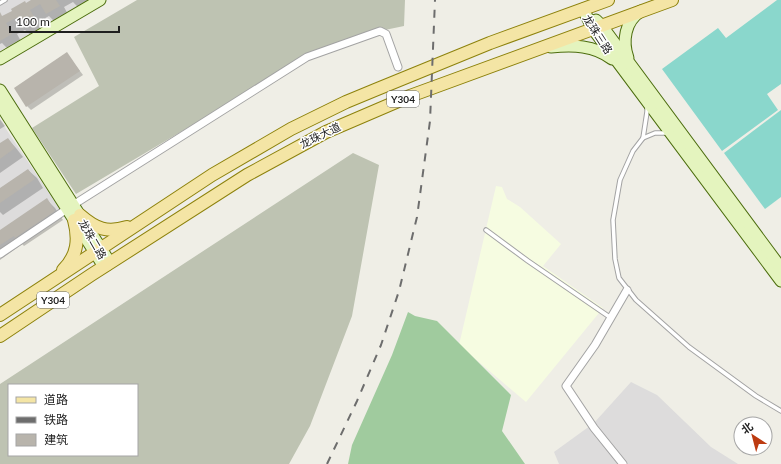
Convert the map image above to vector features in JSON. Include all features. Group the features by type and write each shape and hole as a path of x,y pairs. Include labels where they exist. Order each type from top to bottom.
{"main road":[{"path":"0,59 100,0"},
{"name":"龙珠大道","path":"0,315 238,159 284,132 375,90 483,46 608,0"},
{"name":"龙珠大道","path":"0,336 247,175 326,132 410,96 672,0"},
{"name":"龙珠三路","path":"583,9 781,268"},
{"path":"626,66 626,35 631,22 641,11"},
{"path":"542,48 563,46 588,47 600,51 626,66"},
{"name":"龙珠三路","path":"626,66 646,100 781,281"},
{"name":"龙珠二路","path":"0,90 98,250 107,258 107,265"},
{"name":"龙珠二路","path":"0,104 74,212"},
{"path":"74,212 90,224 100,229 112,230 136,225"},
{"path":"56,278 66,267 73,255 77,243 74,212"}],"street":[{"path":"0,254 74,212 307,56 380,31 386,34 398,67"},
{"path":"623,464 594,428 566,386 595,346 627,290"}],"lane":[{"path":"0,3 5,0"},
{"path":"643,138 647,112 646,100"},
{"path":"672,135 661,132 643,138 625,165 620,180 613,220 615,259 619,278 636,300 689,347 756,396 781,411"},
{"path":"486,230 611,318"}],"shaded area":[{"path":"0,0 88,0 0,51"},
{"path":"137,0 405,0 404,26 380,31 307,57 76,194 32,128 99,86 74,37"},
{"path":"777,0 781,0 781,84 767,94 778,110 722,151 662,69 718,28 726,38"},
{"path":"781,110 781,197 765,209 724,153"},
{"path":"0,120 63,214 0,257"},
{"path":"353,153 379,165 352,316 310,426 289,464 0,464 0,384"},
{"path":"496,186 502,187 507,199 520,207 561,244 543,266 603,308 526,402 459,345"},
{"path":"631,382 657,395 711,447 738,464 559,464 554,452 594,423"}],"green space":[{"path":"408,312 415,316 437,321 511,395 502,431 525,464 348,464 352,445 392,355"}],"building":[{"path":"31,0 56,0 60,6 46,14 40,4 30,10 36,20 22,28 16,18 6,23 12,34 0,41 0,12 2,16 12,11 11,9 25,1 26,3"},
{"path":"67,52 80,71 26,107 14,88"},
{"path":"8,138 15,148 0,159 0,143"},
{"path":"28,169 35,179 0,203 0,188"},
{"path":"47,198 55,211 15,238 14,236 0,245 0,230"}],"railway":[{"path":"327,464 357,401 381,345 399,291 417,217 430,121 435,0"}]}
